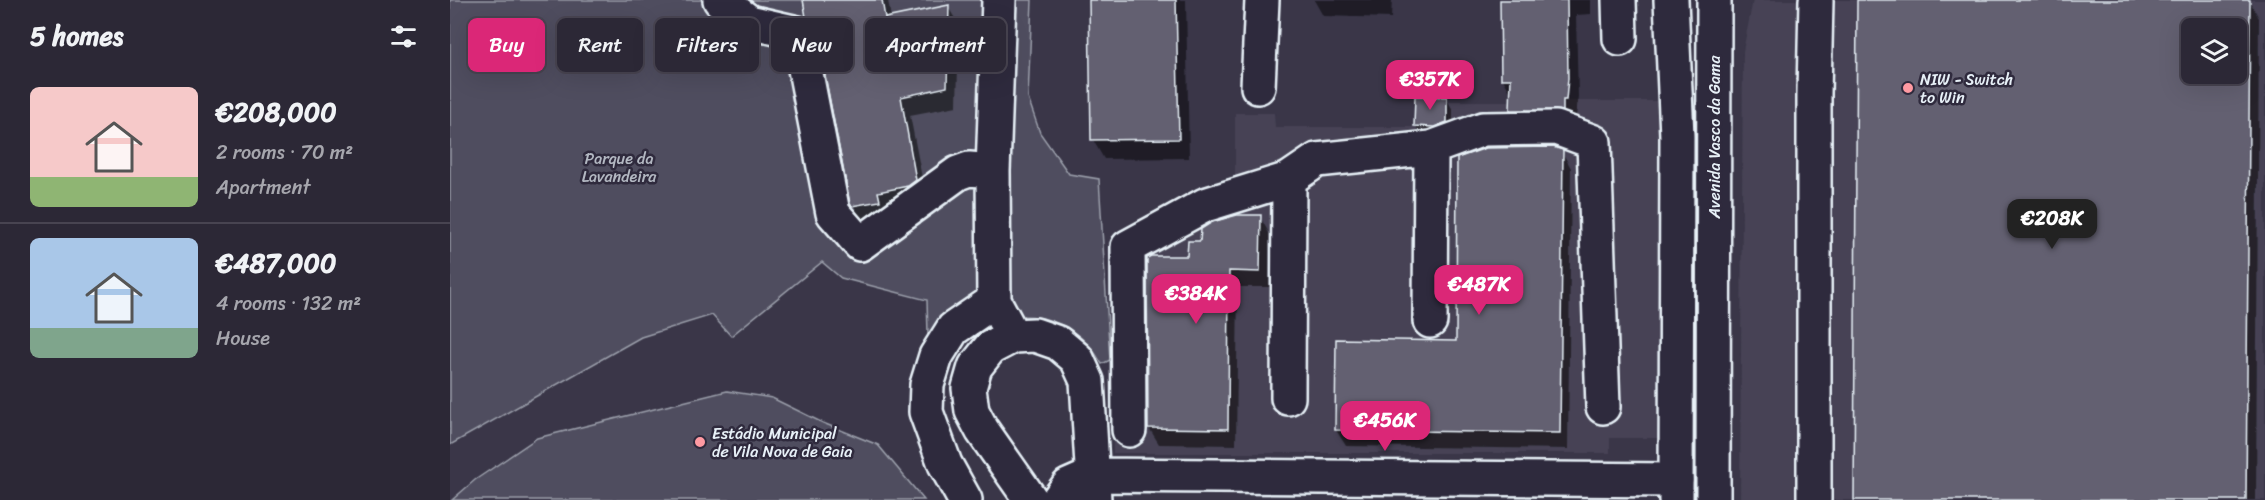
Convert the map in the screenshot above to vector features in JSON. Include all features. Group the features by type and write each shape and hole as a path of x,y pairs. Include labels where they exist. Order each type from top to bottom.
{"street":[{"path":"720,0 749,22 798,33 833,213 860,244 958,173 969,169 993,171"},
{"path":"999,0 993,171 994,301 1013,336"},
{"path":"1258,87 1262,0"},
{"path":"1619,0 1620,39"},
{"path":"1031,500 982,430 972,411 969,388 975,367 990,348 1013,336 1035,334 1058,343 1077,359 1087,381 1078,490 1676,490 1677,136 1671,0"},
{"name":"Avenida Vasco da Gama","path":"1713,500 1714,0"},
{"path":"1814,500 1816,0"},
{"path":"1130,430 1128,247 1205,205 1289,179 1317,160 1431,148 1483,129 1556,128 1594,142 1602,407"},
{"path":"1430,321 1431,148"},
{"path":"1288,398 1289,179"},
{"path":"1676,274 1713,275"},
{"path":"965,500 945,464 927,412 927,385 936,356 953,329 994,301"}],"shaded area":[{"path":"1753,0 2265,0 2265,500 1740,500 1743,51"},
{"path":"1449,101 1660,101 1661,438 1610,438 1610,453 1113,453 1113,333 1108,243 1235,183 1235,113 1274,113 1275,127 1449,127"}],"green space":[{"name":"Parque da Lavandeira","path":"450,0 1032,0 1028,98 1040,133 1069,174 1099,179 1110,360 1102,364 1088,345 1071,330 1052,321 1032,316 1011,317 991,324 972,335 956,353 928,334 927,300 841,278 822,262 731,336 712,315 641,337 450,445"},
{"name":"Estádio Municipal de Vila Nova de Gaia","path":"727,391 772,398 823,423 878,445 924,500 452,500 475,480 537,438"}],"building":[{"path":"803,0 882,0 885,18 865,18 865,72 947,72 947,87 901,97 916,180 908,186 878,192 880,201 852,206 850,204 824,72 853,72 853,18 806,17"},
{"path":"1089,0 1176,0 1179,139 1091,140"},
{"path":"1500,0 1567,0 1568,78 1563,111 1510,110 1511,79 1501,79"},
{"path":"1857,0 2250,0 2246,500 1854,500"},
{"path":"949,5 949,18 885,18"},
{"path":"1415,96 1447,97 1447,122 1434,127 1414,126"},
{"path":"1553,147 1563,150 1560,433 1335,430 1336,339 1456,341 1457,158 1486,148"},
{"path":"1237,215 1261,215 1260,272 1229,271 1228,429 1148,428 1147,258 1187,256 1188,241 1200,241 1201,229 1212,222"}],"place":[{"name":"NIW - Switch to Win","path":"1908,88"},
{"name":"Estádio Municipal de Vila Nova de Gaia","path":"700,442"}]}
